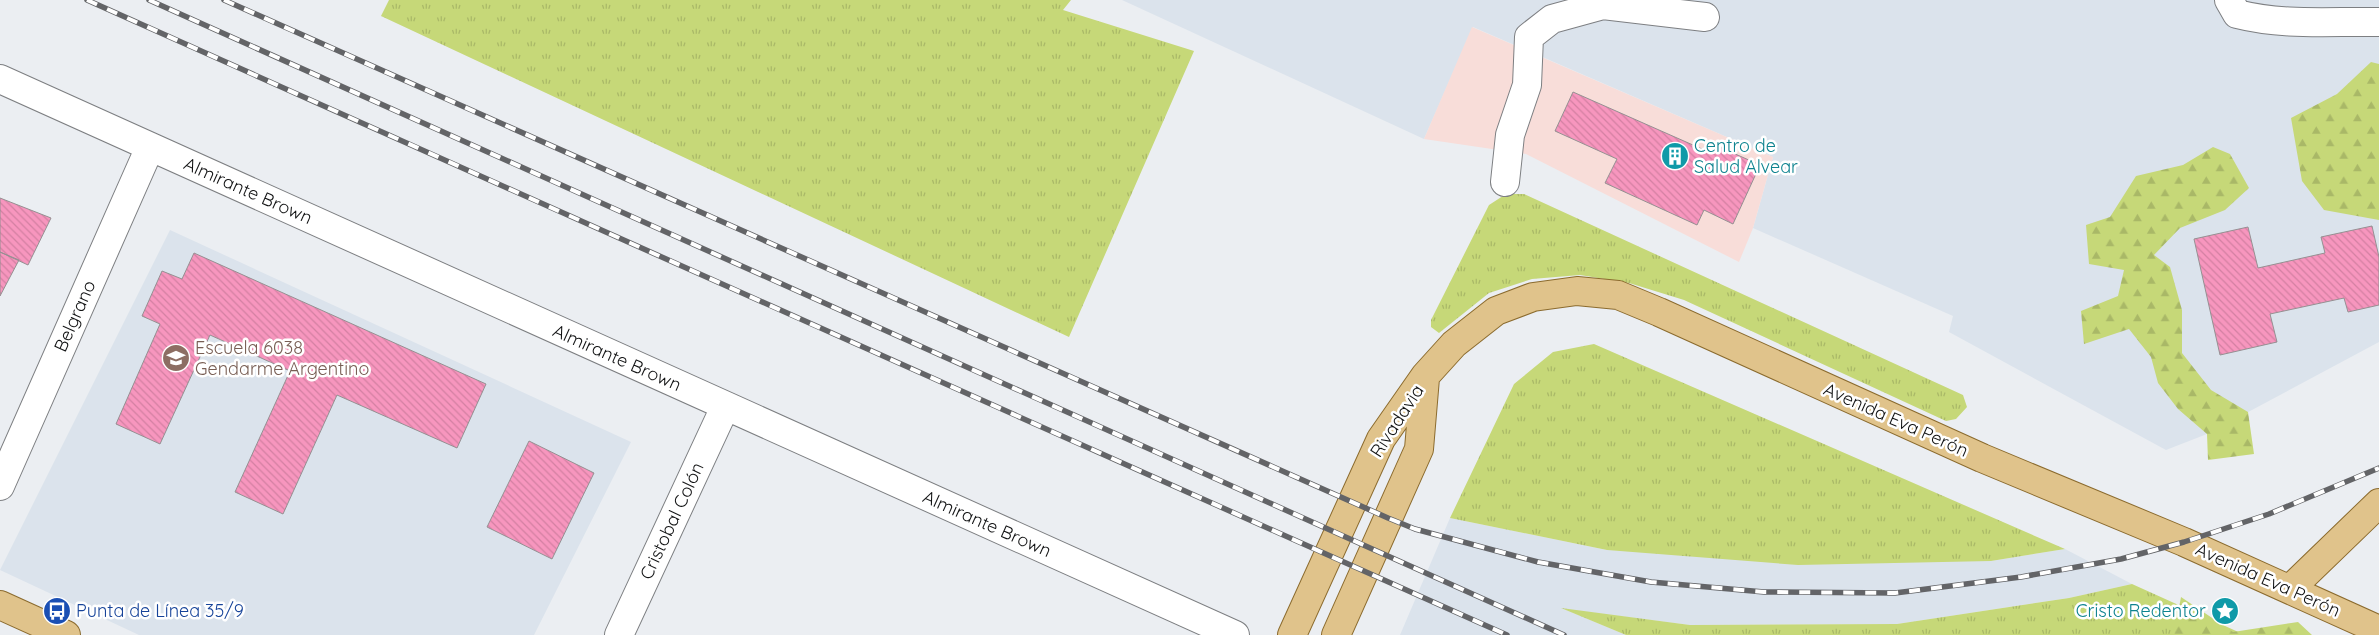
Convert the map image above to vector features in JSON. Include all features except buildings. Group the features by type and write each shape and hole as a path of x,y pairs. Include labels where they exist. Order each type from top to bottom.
{"main road":[{"name":"Avenida Eva Perón","path":"1425,376 1454,344 1496,311 1533,297 1577,291 1618,295 1982,458 2290,589 2379,630"},
{"name":"Rivadavia","path":"1292,635 1380,439 1425,376"},
{"name":"Rivadavia","path":"1336,635 1419,449 1425,376"},
{"path":"2290,589 2379,503"},
{"path":"0,605 66,635"}],"street":[{"path":"2229,0 2237,14 2257,19 2287,22 2379,22"},
{"path":"1505,182 1510,135 1527,84 1529,37 1552,19 1603,5 1705,17"},
{"name":"Almirante Brown","path":"0,79 1235,635"},
{"name":"Belgrano","path":"0,486 150,147"},
{"name":"Cristobal Colón","path":"619,635 725,407"}],"shaded area":[{"path":"1122,0 2379,0 2379,342 2207,434 2166,450 1949,332 1953,316 1753,228 1773,157 1473,27 1424,139"},
{"path":"1472,27 1773,157 1753,228 1739,262 1526,154 1424,139"},
{"path":"170,230 631,442 534,635 139,635 0,570"},
{"path":"1450,518 1607,550 1991,561 2065,549 2132,584 2069,598 1897,624 1690,625 1564,609 1626,635 1400,635"}],"green space":[{"path":"389,0 1071,0 1063,10 1194,51 1069,337 381,16"},
{"path":"2371,62 2379,64 2379,220 2324,210 2302,181 2291,118 2337,94"},
{"path":"2213,147 2230,154 2249,188 2225,210 2180,228 2154,255 2170,267 2182,310 2182,353 2211,390 2248,412 2254,454 2208,460 2207,434 2178,409 2158,383 2151,357 2129,329 2084,344 2081,311 2118,296 2124,270 2089,264 2086,225 2110,217 2136,176 2183,165"},
{"path":"1506,194 1524,194 1963,395 1967,407 1956,419 1946,421 1684,300 1629,283 1580,275 1532,279 1489,293 1439,333 1431,327 1431,320 1489,205"},
{"path":"1594,344 2065,549 1991,561 1798,565 1607,550 1450,518 1514,384 1553,352"},
{"path":"2132,584 2245,635 1626,635 1561,608 1690,625 1897,624 2069,598"},
{"path":"2181,597 2233,632 2298,622 2312,635 2174,635"}],"railway":[{"path":"87,0 1507,635"},
{"path":"149,0 1564,635"},
{"path":"224,0 1388,518 1415,529 1538,562 1651,582 1764,592 1895,593 2021,577 2121,559 2184,542 2269,514 2379,468"}],"place":[{"name":"Centro de Salud Alvear","path":"1675,156"},
{"name":"Escuela 6038 Gendarme Argentino","path":"176,358"},
{"name":"Punta de Línea 35/9","path":"57,611"},
{"name":"Cristo Redentor","path":"2225,611"}]}
